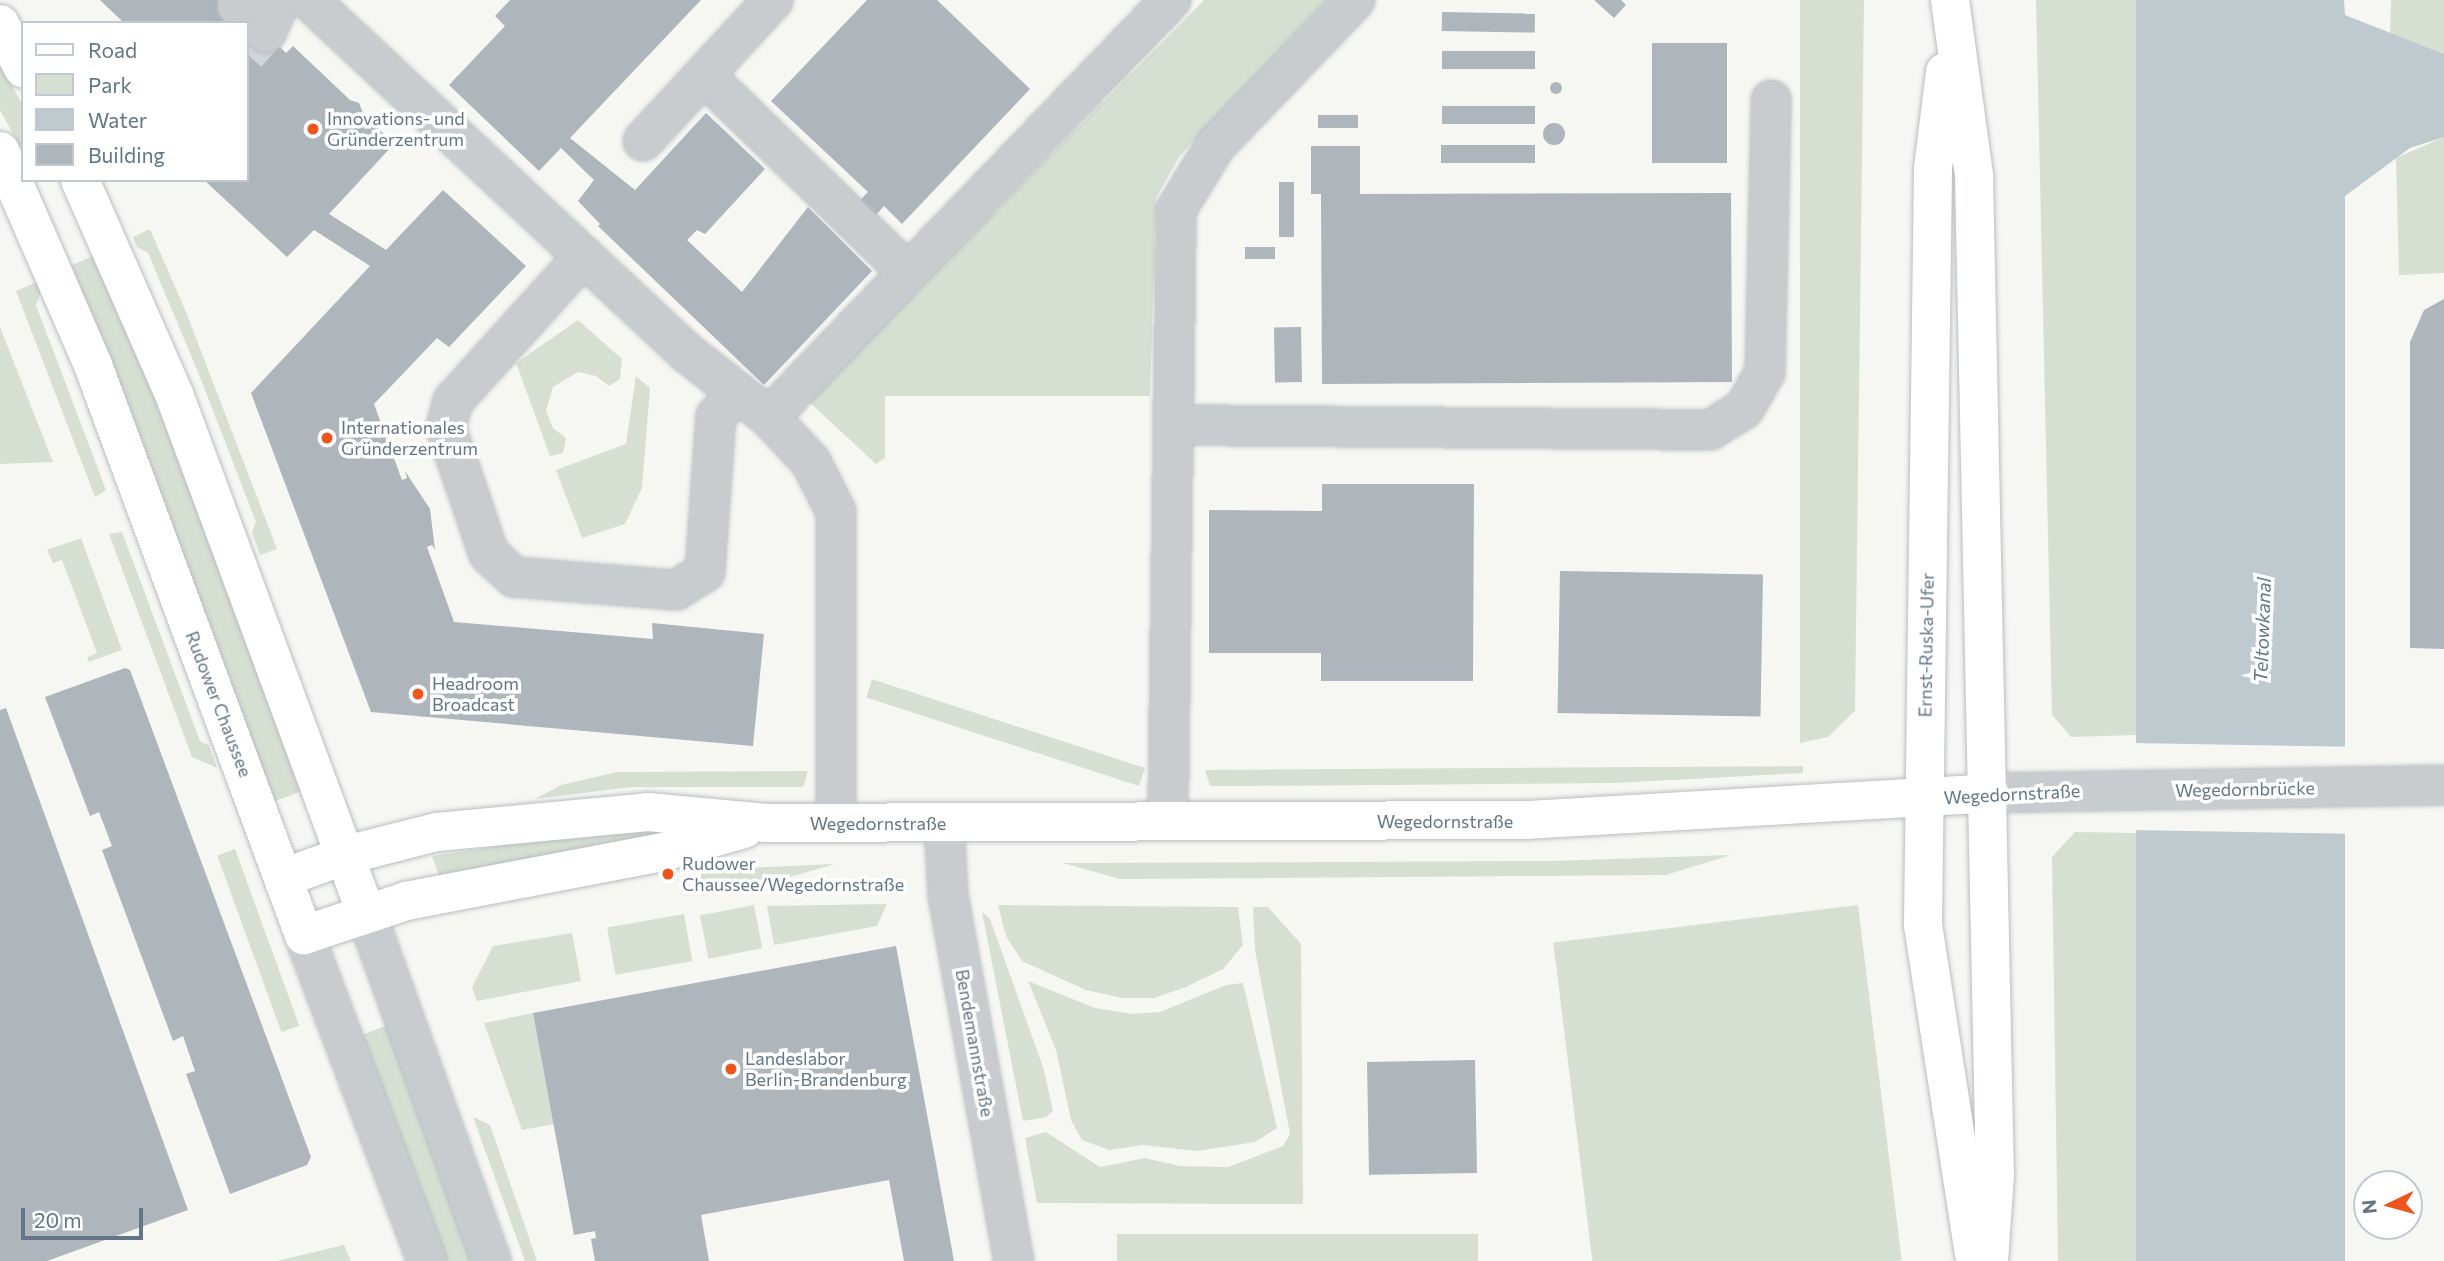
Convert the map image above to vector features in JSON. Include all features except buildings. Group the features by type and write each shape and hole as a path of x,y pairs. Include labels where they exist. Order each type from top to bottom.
{"main road":[{"name":"Ernst-Ruska-Ufer","path":"1950,13 1974,176 1995,1175 1989,1261"},
{"name":"Ernst-Ruska-Ufer","path":"1950,13 1933,169 1923,925 1975,1261"},
{"path":"0,24 21,64"},
{"name":"Rudower Chaussee","path":"14,172 93,365 304,935"},
{"path":"81,182 174,394 366,913"},
{"name":"Wegedornstraße","path":"284,878 346,855 437,832 516,822 648,812 766,823 1526,820 1989,793"},
{"name":"Wegedornstraße","path":"304,935 406,901 667,851 766,823"}],"street":[{"path":"309,0 584,256 737,394 769,417 811,462 836,512 836,823"},
{"path":"643,141 773,0"},
{"path":"1168,821 1176,209 1215,146 1355,0"},
{"path":"769,417 908,274 1157,4"},
{"path":"704,75 908,274"},
{"path":"1173,425 1710,430 1744,409 1765,372 1771,100"},
{"path":"584,256 453,401 446,428 489,554 514,577 676,590 705,572 716,416 737,394"},
{"name":"Wegedornbrücke","path":"2124,790 2444,785"},
{"name":"Wegedornstraße","path":"1989,793 2124,790"},
{"name":"Bendemannstraße","path":"944,823 948,895 1014,1261"},
{"path":"366,913 491,1261"},
{"name":"Rudower Chaussee","path":"304,935 428,1261"}],"green space":[{"path":"1204,0 1327,0 1179,157 1156,198 1150,396 885,396 885,458 876,464 808,401"},
{"path":"1800,0 1864,0 1855,711 1828,737 1800,743"},
{"path":"2036,0 2136,0 2136,735 2071,737 2052,715"},
{"path":"2391,0 2444,0 2444,54 2390,33"},
{"path":"0,63 21,102 21,148 0,110"},
{"path":"2444,137 2444,273 2399,275 2396,158"},
{"path":"150,229 186,312 277,549 260,555 252,532 256,522 200,377 148,253 137,247 133,237"},
{"path":"95,255 145,373 303,791 275,801 72,265"},
{"path":"39,281 42,289 36,305 106,490 95,497 16,291"},
{"path":"578,320 622,359 620,379 609,386 596,376 578,372 553,387 546,411 553,428 566,438 563,453 550,456 516,363"},
{"path":"0,327 53,462 0,464"},
{"path":"636,376 650,388 642,488 625,524 582,538 556,470 626,444"},
{"path":"122,532 200,741 209,745 217,768 192,757 109,534"},
{"path":"81,538 122,650 89,662 87,657 97,653 62,560 53,563 47,550"},
{"path":"872,679 1145,768 1139,786 866,697"},
{"path":"1803,766 1803,773 1615,783 1257,786 1210,786 1205,770"},
{"path":"808,771 803,787 632,787 535,799 561,785 617,772"},
{"path":"598,831 656,831 655,835 439,875 432,856"},
{"path":"2075,832 2136,833 2136,1261 2058,1261 2052,857"},
{"path":"235,849 299,1026 281,1032 217,855"},
{"path":"1731,855 1666,875 1120,879 1063,863 1552,861"},
{"path":"835,864 786,878 702,886 700,870"},
{"path":"887,904 877,926 774,945 767,906"},
{"path":"754,905 762,948 708,959 700,915"},
{"path":"998,905 1238,907 1243,945 1223,969 1186,987 1154,998 1122,998 1086,990 1022,961 1006,936"},
{"path":"1858,905 1902,1260 1592,1261 1553,942"},
{"path":"1253,907 1268,907 1301,944 1303,1204 1037,1203 1025,1138 1046,1132 1100,1167 1145,1158 1180,1166 1228,1167 1283,1146 1290,1134 1255,950"},
{"path":"982,912 990,919 1043,1067 1053,1111 1046,1117 1023,1121"},
{"path":"684,914 692,961 616,975 607,928"},
{"path":"572,933 581,981 477,1001 472,987 493,946"},
{"path":"1028,981 1095,1008 1133,1014 1160,1012 1226,985 1243,983 1277,1128 1255,1142 1197,1151 1143,1145 1109,1150 1082,1140 1071,1120 1056,1050"},
{"path":"533,1013 554,1124 522,1130 484,1023"},
{"path":"388,1025 472,1261 447,1261 362,1035"},
{"path":"473,1117 490,1125 537,1261 525,1261"},
{"path":"1117,1234 1478,1234 1478,1261 1117,1261"},
{"path":"344,1245 351,1261 277,1261"}],"water":[{"name":"Teltowkanal","path":"2136,0 2344,0 2345,15 2444,54 2444,137 2410,148 2345,196 2345,1261 2136,1261"}],"pier":[{"path":"2132,743 2351,747 2349,834 2130,830"}],"tunnel":[{"path":"248,53 266,33"}],"place":[{"name":"Innovations- und Gründerzentrum","path":"313,129"},
{"name":"Internationales Gründerzentrum","path":"327,438"},
{"name":"Headroom Broadcast","path":"418,694"},
{"name":"Rudower Chaussee/Wegedornstraße","path":"668,874"},
{"name":"Landeslabor Berlin-Brandenburg","path":"731,1069"}]}
